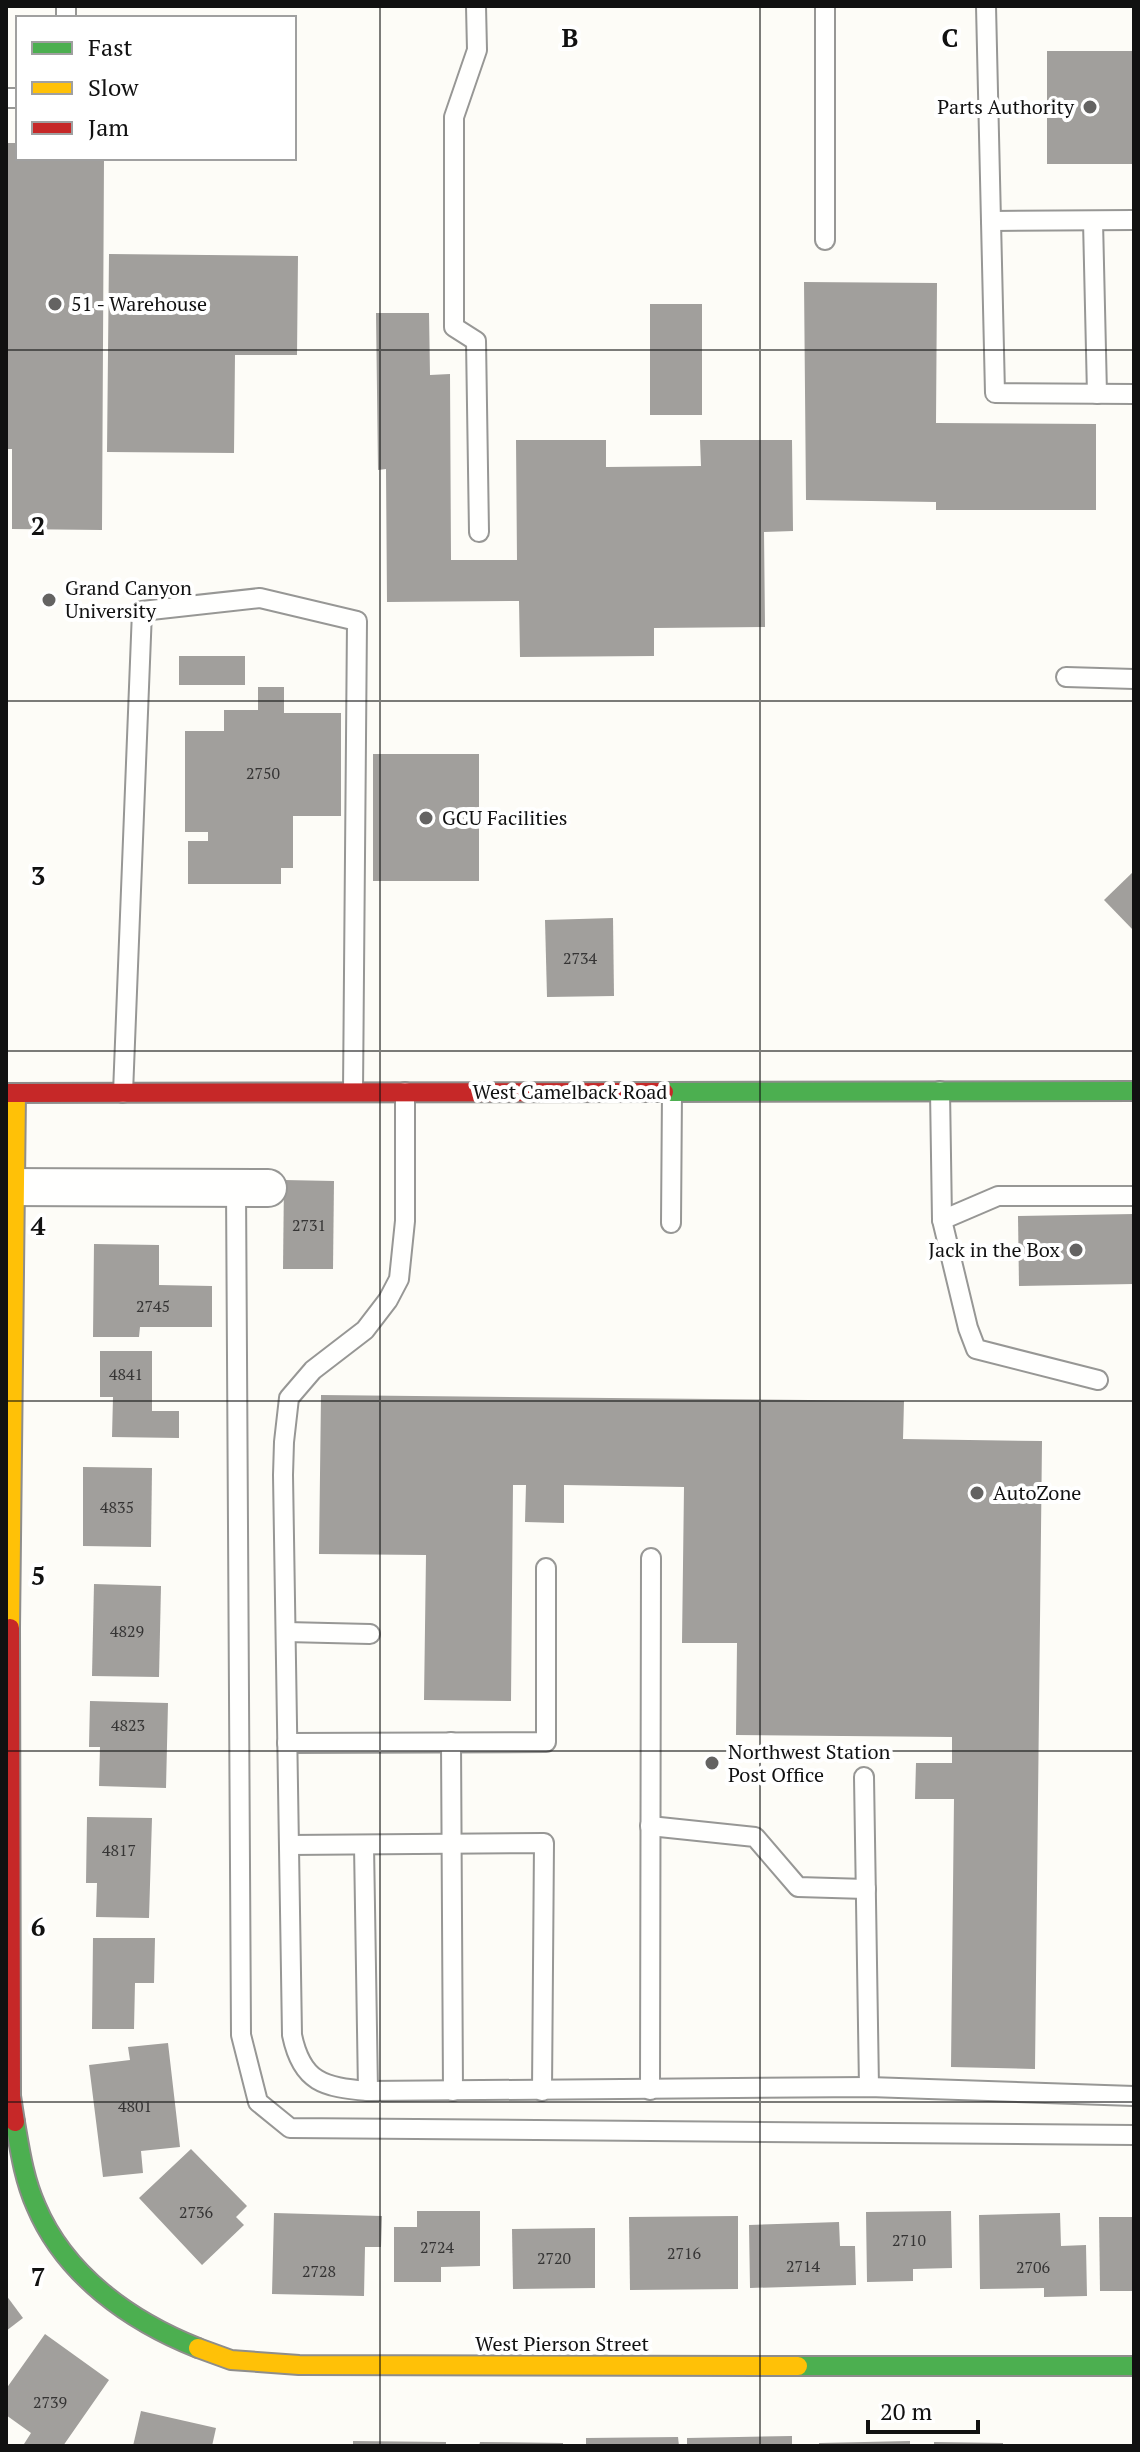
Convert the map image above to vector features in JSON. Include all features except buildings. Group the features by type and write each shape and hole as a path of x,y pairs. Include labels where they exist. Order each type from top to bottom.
{"street":[{"name":"West Camelback Road","path":"11,1093 1134,1091"},
{"name":"West Pierson Street","path":"11,1093 8,1617 11,2096 30,2190 43,2220 70,2261 105,2296 127,2312 180,2342 229,2360 299,2365 1134,2366"},
{"path":"10,1187 252,1188"}],"lane":[{"path":"476,6 477,50 454,117 454,327 476,341 479,532"},
{"path":"825,6 825,240"},
{"path":"986,6 995,393 1134,394"},
{"path":"991,221 1134,220"},
{"path":"1093,221 1097,394"},
{"path":"123,1093 142,611 260,598 357,621 353,1092"},
{"path":"1066,677 1134,679"},
{"path":"940,1091 942,1220 976,1349 1098,1380"},
{"path":"405,1092 405,1221 399,1279 388,1300 365,1330 313,1370 289,1398 283,1463 292,2035 295,2050 312,2078 322,2084 368,2091 869,2087 1134,2096"},
{"path":"671,1223 672,1092"},
{"path":"252,1188 241,2035 258,2102 290,2128 1134,2135"},
{"path":"942,1220 998,1196 1134,1196"},
{"path":"650,2090 651,1558"},
{"path":"287,1743 546,1742 546,1568"},
{"path":"286,1632 370,1634"},
{"path":"451,1742 453,2091"},
{"path":"864,1777 869,2087"},
{"path":"650,1826 755,1837 798,1887 866,1889"},
{"path":"289,1845 544,1843 542,2091"},
{"path":"364,1845 368,2091"}],"traffic: fast":[{"path":"664,1092 1134,1091"},
{"path":"15,2122 32,2196 48,2231 64,2254 102,2293 148,2324 198,2348"},
{"path":"798,2366 1134,2366"}],"traffic: slow":[{"path":"10,1628 16,1093"},
{"path":"198,2348 231,2360 299,2365 798,2366"}],"traffic: jam":[{"path":"6,1093 664,1092"},
{"path":"10,1628 11,2096 15,2122"}],"place":[{"name":"Parts Authority","path":"1090,107"},
{"name":"51 - Warehouse","path":"55,304"},
{"name":"Grand Canyon University","path":"49,600"},
{"name":"GCU Facilities","path":"426,818"},
{"name":"Jack in the Box","path":"1076,1250"},
{"name":"AutoZone","path":"977,1493"},
{"name":"Northwest Station Post Office","path":"712,1763"}]}
